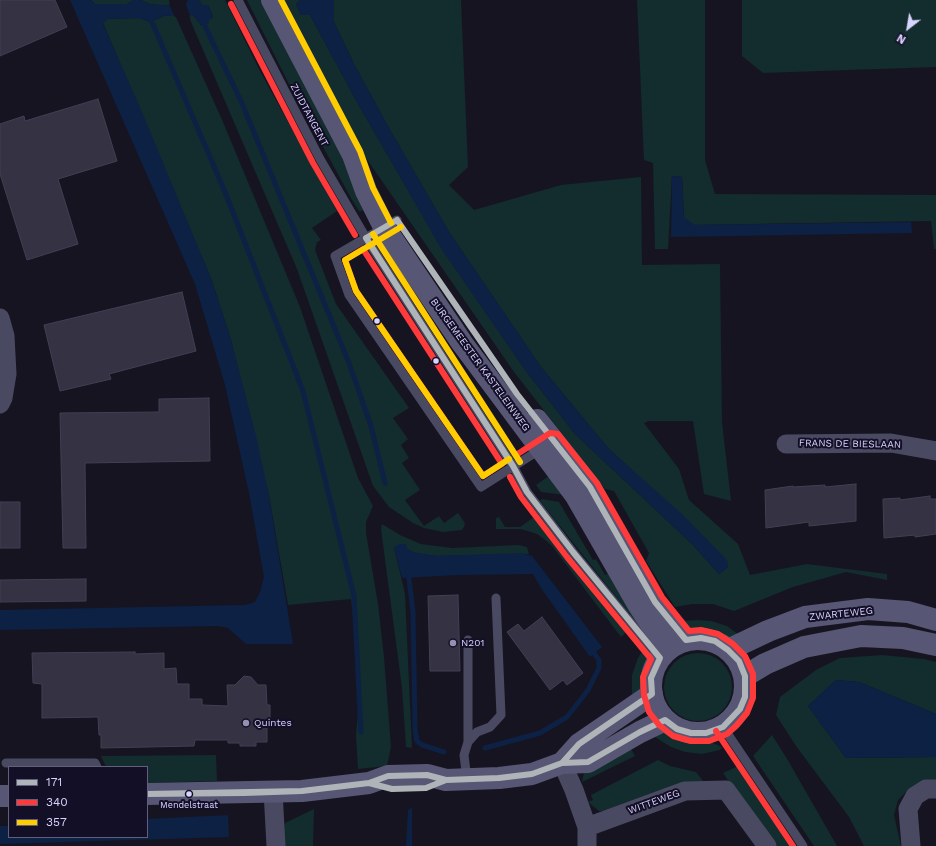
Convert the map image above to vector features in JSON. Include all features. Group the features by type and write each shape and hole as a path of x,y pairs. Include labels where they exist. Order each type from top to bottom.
{"main road":[{"name":"BURGEMEESTER KASTELEINWEG","path":"272,0 353,155 377,185 391,223 462,343 547,444 590,487 639,576 656,602 672,649"},
{"name":"ZWARTEWEG","path":"728,650 768,631 805,617 868,609 908,612 936,620"},
{"path":"745,676 765,664 804,647 855,637 903,638 936,646"},
{"path":"701,638 715,641 728,650 739,661 745,676 745,696 740,710 731,720 723,727 706,733 691,733 677,729 665,720 656,708 652,694 651,678 672,649 701,638"},
{"path":"562,763 579,744 652,694"},
{"path":"148,794 302,791 369,783 392,789 426,788 457,780 532,774 562,763 588,762 640,732 665,720"}],"street":[{"path":"0,318 5,336 7,374 3,398 0,404"},
{"name":"FRANS DE BIESLAAN","path":"786,444 891,443 936,451"},
{"path":"562,763 574,790 587,827 587,846"},
{"path":"911,846 908,808 915,796 926,789 936,789"},
{"name":"WITTEWEG","path":"587,827 685,791 726,790 768,846"},
{"path":"273,791 276,846"}],"lane":[{"name":"ZUIDTANGENT","path":"238,0 320,159 366,238 513,466"},
{"path":"391,223 335,256 349,296 481,487 547,444"},
{"path":"513,466 527,492 572,552 672,649"},
{"path":"468,742 477,732 490,727 501,715 496,598"},
{"path":"457,780 468,742 468,640"},
{"path":"723,727 803,846"},
{"path":"6,763 95,763 96,766"}],"green space":[{"path":"91,0 134,0 127,4 95,4"},
{"path":"140,0 169,0 170,6 150,4"},
{"path":"199,0 225,0 260,71 337,211 312,228 321,240 317,242 315,250 336,304 409,408 393,418 408,439 401,445 409,458 402,463 420,490 405,500 424,526 439,516 444,523 458,513 465,523 462,530 443,532 424,528 413,523 389,507 373,486 297,269 191,22 189,14 194,16 201,25 213,17 208,5 202,5"},
{"path":"247,0 261,0 344,156 364,210 359,211 352,200 291,88"},
{"path":"281,0 300,0 296,4 301,15 310,15 357,102 442,249 526,371 575,434 693,545 719,574 728,567 632,470 608,448 541,367 449,232 390,130 354,64 334,22 334,0 461,0 468,167 449,185 474,210 561,185 641,177 642,265 720,264 722,422 731,501 704,494 693,421 649,421 644,423 679,469 689,500 738,544 750,575 807,564 887,574 887,580 846,572 793,587 734,611 713,604 692,604 675,607 646,561 649,553 614,491 605,489 514,372 366,158"},
{"path":"637,0 705,0 705,160 715,194 936,195 936,249 934,249 931,221 694,225 684,218 682,177 672,176 668,249 655,249 653,163 644,160"},
{"path":"742,0 936,0 936,67 763,73 742,56"},
{"path":"175,15 223,122 300,307 358,478 373,506 366,522 366,533 378,604 384,657 391,747 387,766 358,769 356,736 360,683 351,599 288,605 269,496 231,340 212,281 103,23 107,19 139,18 150,22 164,16"},
{"path":"549,476 565,495 541,492 536,485"},
{"path":"542,499 559,502 593,560 596,559 605,575 607,574 616,577 637,612 637,623 540,501"},
{"path":"538,514 630,629 621,637 552,546 537,534 521,529 496,529 496,518 499,517 505,527 520,527"},
{"path":"382,524 400,535 421,544 452,548 519,545 527,547 529,554 436,556 415,553 407,549 394,547 405,594 412,748 406,747 402,688 381,529"},
{"path":"684,621 711,621 727,626 742,637 727,641 710,634 697,633 688,629"},
{"path":"644,648 648,664 641,690 632,697 632,675 638,658"},
{"path":"698,653 711,656 722,663 729,674 732,687 729,700 722,711 711,718 698,721 685,718 674,711 667,700 664,687 667,674 674,663 685,656"},
{"path":"882,655 924,659 936,662 936,714 859,682 836,680 808,706 846,758 936,757 936,786 907,791 898,800 894,815 901,846 864,846 849,817 796,746 776,715 780,697 816,670 840,658"},
{"path":"664,732 683,739 711,742 722,747 720,750 702,754 685,752 671,747 650,734"},
{"path":"772,735 837,846 814,846 753,756"},
{"path":"629,745 635,756 582,782 584,772"},
{"path":"216,755 217,781 148,783 148,766 106,766 101,756"},
{"path":"658,760 670,766 696,772 704,782 606,811 599,811 588,802 593,800 591,795"},
{"path":"738,766 793,846 776,846 723,773"},
{"path":"314,809 313,846 282,846 281,837 285,823"}],"water":[{"path":"70,0 91,0 95,4 127,4 134,0 140,0 150,4 170,6 186,4 188,0 199,0 202,5 208,5 213,17 209,20 209,23 201,25 194,16 189,14 164,16 150,22 139,18 107,19 103,24 142,112 212,281 231,340 256,436 269,496 293,644 246,644 228,628 218,626 0,630 0,610 245,605 255,602 260,592 264,577 249,493 225,385 195,284"},
{"path":"300,0 334,0 334,22 354,64 449,232 541,367 608,448 683,515 727,560 728,567 719,574 693,545 575,434 526,371 442,250 357,102 310,15 301,15 296,4"},
{"path":"672,176 682,177 684,217 694,225 911,222 912,233 671,237"},
{"path":"400,544 406,544 407,549 412,552 436,556 522,553 532,556 602,647 590,657 541,588 533,574 457,575 402,578 394,547"},
{"path":"836,680 859,682 936,714 936,757 846,758 808,706"},
{"path":"412,807 412,846 406,846 408,810"},
{"path":"228,815 229,837 0,844 0,826 8,826 8,838 148,838 148,819"}],"pier":[{"path":"185,2 190,16 175,17 169,4"}],"building":[{"path":"0,0 55,0 67,27 0,56"},
{"path":"98,99 117,161 58,179 78,244 27,260 0,174 0,124 24,116 25,121"},
{"path":"182,292 196,351 109,374 111,379 60,391 44,325"},
{"path":"209,398 210,461 85,463 86,548 63,548 60,413 159,412 159,399"},
{"path":"856,484 856,521 809,526 809,522 766,528 765,490 793,486 825,485 825,487"},
{"path":"930,496 930,499 936,499 936,534 915,537 915,535 884,538 883,499 900,498 900,500"},
{"path":"0,502 20,502 20,548 0,548"},
{"path":"86,579 86,601 0,602 0,580"},
{"path":"458,595 460,671 430,671 428,596"},
{"path":"542,617 583,673 567,685 563,680 550,690 507,632 518,624 524,631"},
{"path":"135,652 135,654 164,653 164,669 176,668 177,684 189,684 189,699 202,699 202,705 228,706 227,685 235,685 244,676 251,677 258,685 266,685 267,705 270,705 270,722 267,722 267,742 256,742 256,746 240,746 240,743 228,743 228,740 195,740 194,746 101,748 101,735 99,735 98,717 42,718 42,684 33,683 32,653"}],"waterway":[{"path":"149,15 225,192 303,391 354,596 361,732"},
{"path":"201,18 241,101 349,363 371,426 385,483"},
{"path":"408,571 413,612 415,729 417,741 422,745 444,752"},
{"path":"485,748 540,733 567,717 588,690 599,668 599,660 591,649"}],"transit line":[{"name":"357","path":"281,0 360,151 373,188 391,223"},
{"name":"340","path":"231,4 313,163 355,235"},
{"name":"171","path":"397,220 517,394 590,487 655,602 686,640 701,638 715,641 728,650 739,661 745,676 745,697 740,709 723,727 706,733 691,733 677,729 665,720 640,732 588,762 562,763 579,744 652,694 651,678 660,658 573,552 527,492 513,466 366,238 397,220"},
{"name":"357","path":"401,227 345,260 356,291 483,476 509,459"},
{"name":"357","path":"373,234 520,462"},
{"name":"340","path":"363,249 502,464 483,476 356,291 345,260 363,249"},
{"name":"340","path":"510,477 521,497 567,557 651,659 643,677 644,695 649,712 659,725 673,736 691,741 709,741 727,734 747,713 753,698 753,674 745,656 733,644 718,634 701,630 689,631 662,597 597,483 558,434 550,433 516,455"},
{"name":"340","path":"716,731 793,846"},
{"name":"171","path":"499,778 532,774 562,763"},
{"name":"171","path":"369,783 388,776 427,775 446,780"},
{"name":"171","path":"446,780 499,778"},
{"name":"171","path":"446,780 499,778"},
{"name":"171","path":"369,783 392,789 426,788 446,780"},
{"name":"171","path":"302,791 369,783"},
{"name":"171","path":"302,791 369,783"},
{"name":"171","path":"148,794 302,791"},
{"name":"171","path":"148,794 302,791"}],"place":[{"name":"N201","path":"453,643"},
{"name":"Quintes","path":"246,723"},
{"name":"Mendelstraat","path":"189,794"}]}
